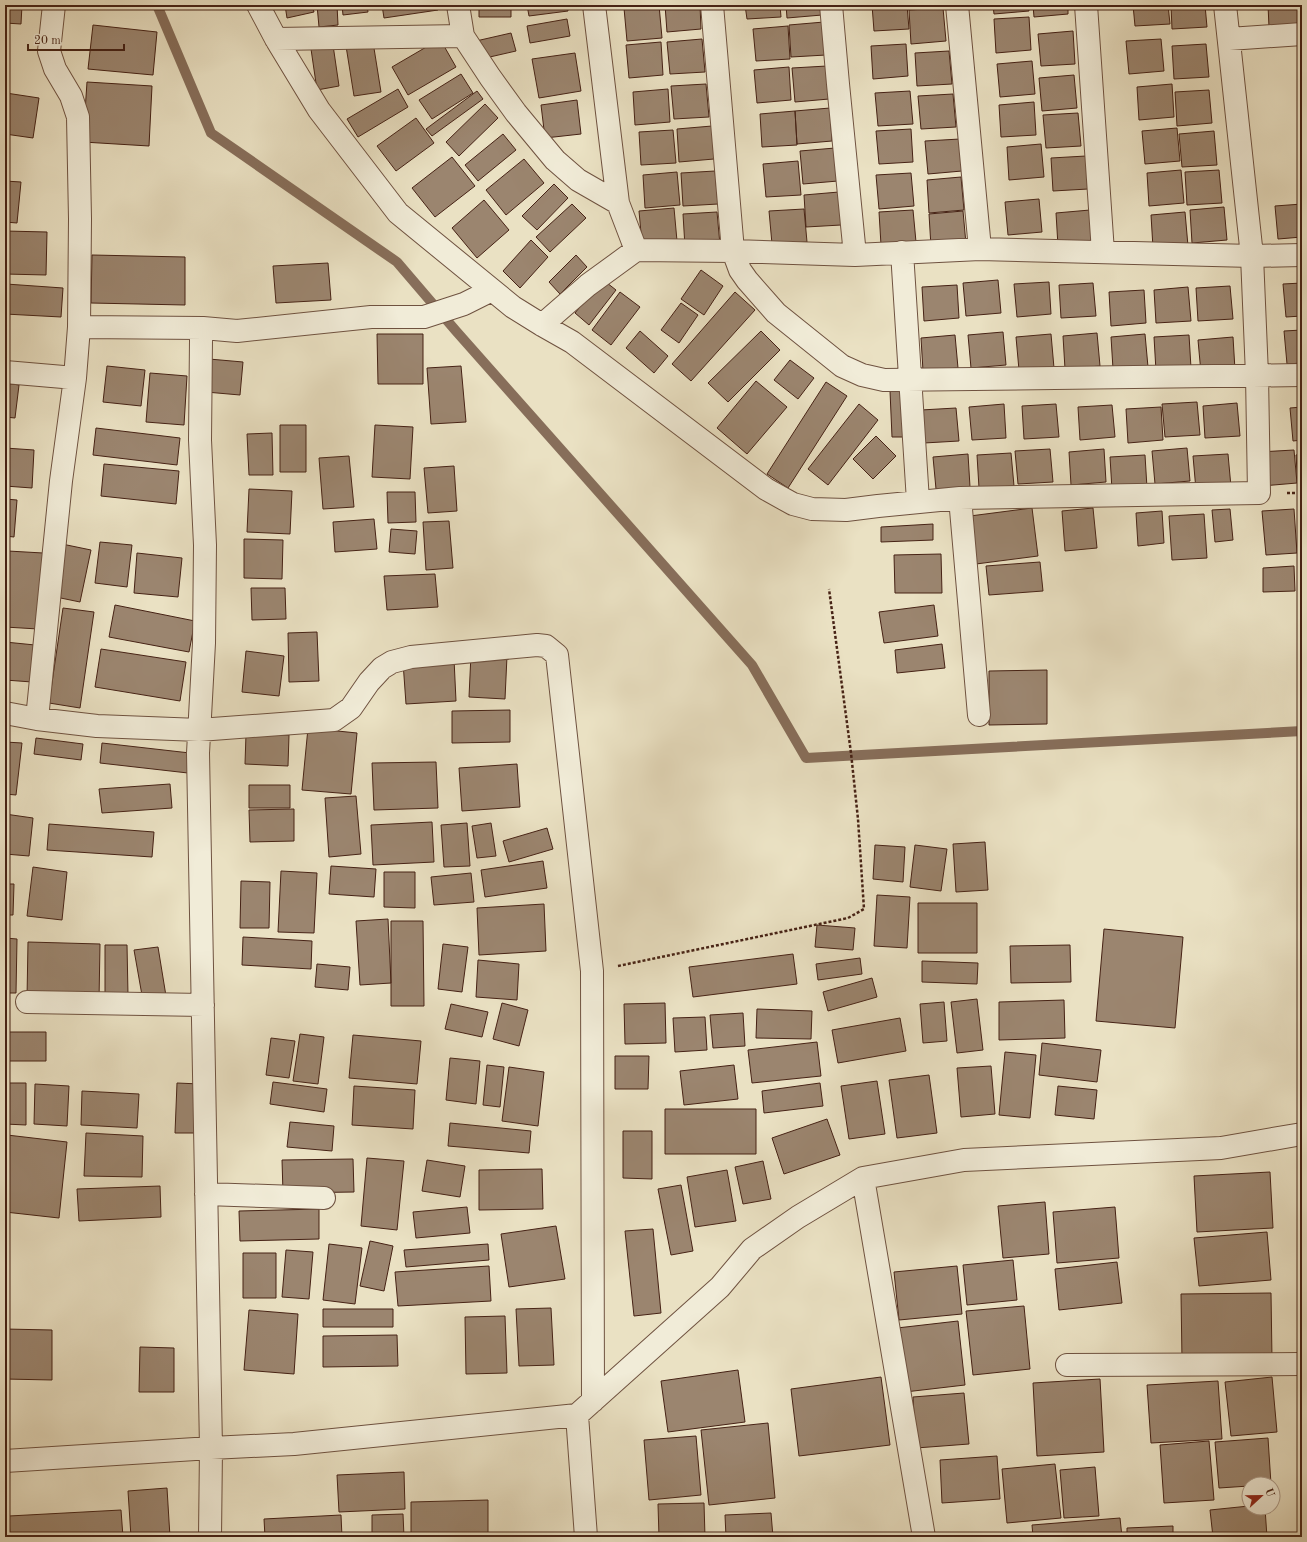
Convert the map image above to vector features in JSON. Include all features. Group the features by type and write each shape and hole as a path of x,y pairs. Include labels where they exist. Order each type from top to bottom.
{"street":[{"path":"37,719 61,481 75,378 79,327 80,219 78,117 71,96 55,69 49,52 54,5"},
{"path":"258,5 276,39 319,110 398,213 513,307 572,342 766,489 793,504 812,509 846,510 918,501 960,498 1258,493 1257,375 1252,256 1226,5"},
{"path":"458,5 463,36 516,113 555,160 578,180 618,203"},
{"path":"594,5 618,203 636,250"},
{"path":"712,5 733,251 740,270 776,313 842,366 862,375 884,380 1302,375"},
{"path":"831,5 855,255"},
{"path":"957,5 980,249"},
{"path":"1086,5 1103,252"},
{"path":"1229,38 1302,34"},
{"path":"276,39 463,36"},
{"path":"542,325 588,285 636,250 733,251 855,255 980,249 1252,256 1302,255"},
{"path":"902,252 918,501"},
{"path":"79,327 203,328 237,331 371,317 424,317 464,304 492,290"},
{"path":"203,328 201,340 200,440 204,560 204,643 198,753 211,1448 210,1537"},
{"path":"5,372 75,378"},
{"path":"960,498 979,715"},
{"path":"5,713 37,719 97,726 199,730 334,720 351,708 369,682 382,668 392,662 411,657 537,645 546,646 557,655 592,971 593,1401"},
{"path":"27,1002 203,1005"},
{"path":"5,1461 294,1444 577,1415 720,1287 752,1250 798,1217 863,1178 964,1160 1221,1148 1302,1134"},
{"path":"863,1178 924,1537"},
{"path":"206,1194 324,1198"},
{"path":"1067,1365 1302,1364"},
{"path":"577,1415 586,1537"}],"path":[{"path":"592,971 848,918 864,909 858,819 851,753 829,589"}],"building":[{"path":"5,5 22,5 21,24 5,23"},
{"path":"285,5 312,5 314,12 287,18"},
{"path":"317,5 337,5 338,25 319,27"},
{"path":"342,5 367,5 368,12 343,15"},
{"path":"382,5 438,5 438,10 384,18"},
{"path":"479,5 511,5 511,17 479,17"},
{"path":"527,5 567,5 568,11 529,16"},
{"path":"659,5 662,38 627,41 624,8"},
{"path":"665,5 700,5 701,29 667,32"},
{"path":"745,5 780,5 781,17 747,19"},
{"path":"786,5 821,5 822,15 787,18"},
{"path":"872,5 907,5 909,29 874,31"},
{"path":"993,5 1028,5 1029,11 994,14"},
{"path":"1033,5 1068,5 1068,14 1034,17"},
{"path":"1133,5 1168,5 1170,24 1135,26"},
{"path":"1171,5 1205,5 1207,27 1172,29"},
{"path":"1268,5 1302,5 1302,24 1269,27"},
{"path":"943,8 946,41 911,44 909,10"},
{"path":"1029,17 1031,50 996,53 994,19"},
{"path":"567,19 570,36 530,43 527,26"},
{"path":"824,22 826,55 791,57 789,25"},
{"path":"93,25 157,32 153,75 88,69"},
{"path":"788,26 790,59 756,61 753,29"},
{"path":"1073,31 1075,64 1041,66 1038,34"},
{"path":"511,33 516,51 481,59 476,41"},
{"path":"440,39 456,67 408,95 392,67"},
{"path":"702,39 705,72 670,74 667,42"},
{"path":"1161,39 1164,71 1129,74 1126,41"},
{"path":"373,42 381,92 354,96 346,46"},
{"path":"661,42 663,75 629,78 626,45"},
{"path":"906,44 908,76 873,79 871,46"},
{"path":"1206,44 1209,77 1174,79 1172,46"},
{"path":"333,45 339,86 317,90 311,49"},
{"path":"949,51 952,84 917,86 915,53"},
{"path":"575,53 581,91 539,98 532,59"},
{"path":"1032,61 1035,94 1000,97 997,64"},
{"path":"827,66 829,99 795,102 792,68"},
{"path":"789,67 791,100 757,103 754,70"},
{"path":"461,74 473,93 432,119 419,100"},
{"path":"1074,75 1077,108 1042,111 1039,78"},
{"path":"87,82 152,86 149,146 83,142"},
{"path":"706,84 709,117 674,119 671,86"},
{"path":"1172,84 1174,117 1139,120 1137,87"},
{"path":"398,89 408,107 358,137 347,119"},
{"path":"668,89 670,122 635,125 633,92"},
{"path":"1209,90 1212,123 1177,126 1175,92"},
{"path":"477,91 483,99 432,136 426,129"},
{"path":"910,91 913,124 878,126 875,93"},
{"path":"6,93 39,98 33,138 5,134"},
{"path":"953,94 956,127 921,129 918,96"},
{"path":"577,100 581,134 545,138 541,105"},
{"path":"1034,102 1036,135 1001,137 999,105"},
{"path":"485,104 498,118 459,156 446,142"},
{"path":"830,108 832,141 797,144 795,111"},
{"path":"795,111 797,145 762,147 760,114"},
{"path":"1078,113 1081,146 1046,148 1043,115"},
{"path":"416,118 434,143 396,171 377,146"},
{"path":"712,126 714,159 679,162 677,129"},
{"path":"1177,128 1180,161 1145,164 1142,131"},
{"path":"911,129 913,162 879,164 876,131"},
{"path":"673,130 676,163 641,165 639,132"},
{"path":"1214,131 1217,165 1182,167 1179,134"},
{"path":"503,134 516,150 478,181 465,165"},
{"path":"960,139 962,171 928,174 925,141"},
{"path":"1041,144 1044,177 1009,180 1007,147"},
{"path":"835,148 838,181 803,184 800,151"},
{"path":"1086,156 1088,189 1053,191 1051,158"},
{"path":"452,157 475,186 435,217 412,188"},
{"path":"524,159 544,183 506,215 486,190"},
{"path":"798,161 801,195 766,197 763,164"},
{"path":"1181,170 1184,203 1149,206 1147,173"},
{"path":"1219,170 1222,203 1187,205 1185,172"},
{"path":"715,171 718,204 683,206 681,173"},
{"path":"677,172 680,205 645,208 643,175"},
{"path":"911,173 914,206 879,209 876,175"},
{"path":"961,177 964,210 929,213 927,180"},
{"path":"5,181 21,182 17,223 5,222"},
{"path":"554,184 568,198 537,230 522,216"},
{"path":"839,192 841,225 806,227 804,195"},
{"path":"1039,199 1042,232 1008,235 1005,202"},
{"path":"484,200 509,230 477,258 452,228"},
{"path":"572,204 586,218 550,252 536,237"},
{"path":"1302,204 1302,237 1278,239 1275,206"},
{"path":"1224,207 1227,240 1192,243 1190,210"},
{"path":"674,208 677,241 642,244 639,211"},
{"path":"804,209 807,242 772,244 769,211"},
{"path":"913,210 916,242 881,245 879,212"},
{"path":"1090,210 1093,243 1058,246 1056,213"},
{"path":"963,211 966,244 931,247 929,214"},
{"path":"717,212 720,245 685,247 683,214"},
{"path":"1185,212 1188,246 1153,248 1151,215"},
{"path":"5,231 47,232 46,275 5,274"},
{"path":"531,240 548,257 520,288 503,271"},
{"path":"92,255 185,257 185,305 91,303"},
{"path":"576,255 587,267 560,294 549,282"},
{"path":"328,263 331,300 276,303 273,266"},
{"path":"701,270 723,286 704,315 681,299"},
{"path":"602,279 616,290 589,325 575,313"},
{"path":"998,280 1001,313 966,316 963,283"},
{"path":"1049,282 1051,314 1017,317 1014,284"},
{"path":"1093,283 1096,316 1061,318 1059,285"},
{"path":"1302,283 1302,316 1286,317 1283,284"},
{"path":"6,284 63,288 61,317 5,314"},
{"path":"957,285 959,318 924,321 922,287"},
{"path":"1230,286 1233,319 1198,321 1196,288"},
{"path":"1188,287 1191,321 1156,323 1154,290"},
{"path":"1144,290 1146,323 1111,326 1109,292"},
{"path":"620,292 640,307 611,345 592,330"},
{"path":"735,292 755,310 691,381 672,364"},
{"path":"681,303 698,315 679,343 661,330"},
{"path":"1302,330 1302,363 1287,364 1284,331"},
{"path":"640,331 668,356 654,373 626,348"},
{"path":"761,331 780,350 728,402 708,383"},
{"path":"1003,332 1006,365 971,368 968,335"},
{"path":"1097,333 1100,366 1065,369 1063,336"},
{"path":"377,334 423,334 423,384 378,384"},
{"path":"1051,334 1054,368 1019,370 1016,337"},
{"path":"1145,334 1148,367 1113,369 1111,337"},
{"path":"955,335 958,368 923,371 921,338"},
{"path":"1189,335 1191,368 1156,371 1154,337"},
{"path":"1233,337 1235,370 1201,373 1198,340"},
{"path":"209,359 243,362 240,395 206,392"},
{"path":"790,360 814,378 798,399 774,380"},
{"path":"107,366 145,370 141,406 103,402"},
{"path":"461,366 466,422 431,424 427,368"},
{"path":"150,373 187,376 184,425 146,422"},
{"path":"756,381 787,407 747,454 717,428"},
{"path":"826,382 847,396 788,488 767,474"},
{"path":"5,383 19,385 15,418 5,417"},
{"path":"890,391 902,391 904,437 892,437"},
{"path":"1197,402 1200,435 1165,437 1162,404"},
{"path":"1237,403 1240,436 1205,438 1203,406"},
{"path":"859,404 878,420 828,485 808,469"},
{"path":"1004,404 1006,438 972,440 969,407"},
{"path":"1056,404 1059,437 1024,439 1022,406"},
{"path":"1112,405 1115,437 1080,440 1078,407"},
{"path":"1161,407 1163,440 1128,443 1126,409"},
{"path":"1302,407 1302,440 1293,441 1290,408"},
{"path":"956,408 959,441 924,443 921,410"},
{"path":"280,425 306,425 306,472 280,472"},
{"path":"375,425 413,427 410,479 372,477"},
{"path":"96,428 180,438 177,465 93,455"},
{"path":"272,433 273,475 249,475 247,434"},
{"path":"876,436 896,456 873,479 853,459"},
{"path":"5,448 34,450 32,488 5,486"},
{"path":"1187,448 1190,481 1155,484 1152,451"},
{"path":"1050,449 1053,482 1018,484 1015,451"},
{"path":"1104,449 1106,482 1071,485 1069,452"},
{"path":"1294,450 1297,483 1262,486 1259,452"},
{"path":"1011,453 1014,486 979,488 977,455"},
{"path":"968,454 970,487 936,489 933,457"},
{"path":"1228,454 1231,487 1196,490 1193,456"},
{"path":"1302,454 1302,487 1298,487 1296,455"},
{"path":"1145,455 1147,488 1112,490 1110,457"},
{"path":"349,456 354,507 323,509 319,458"},
{"path":"104,464 179,471 176,504 101,496"},
{"path":"454,466 457,511 428,513 424,468"},
{"path":"249,489 292,491 290,534 247,532"},
{"path":"387,492 415,492 416,522 388,523"},
{"path":"5,499 17,500 14,537 5,536"},
{"path":"1032,508 1038,556 976,564 970,516"},
{"path":"1093,508 1097,548 1065,551 1062,511"},
{"path":"1230,509 1233,540 1215,542 1212,510"},
{"path":"1294,509 1297,553 1266,555 1262,511"},
{"path":"1162,511 1164,543 1138,546 1136,513"},
{"path":"1204,514 1207,558 1172,560 1169,516"},
{"path":"374,519 377,549 335,552 333,522"},
{"path":"449,521 453,568 426,570 423,522"},
{"path":"933,524 933,540 881,542 881,527"},
{"path":"391,529 417,531 415,554 389,552"},
{"path":"244,539 283,540 282,579 244,578"},
{"path":"100,542 132,545 127,587 95,583"},
{"path":"62,544 91,550 80,602 51,596"},
{"path":"8,551 43,553 38,629 5,627"},
{"path":"137,553 182,558 178,597 134,593"},
{"path":"941,554 942,593 895,593 894,555"},
{"path":"1040,562 1043,591 989,595 986,566"},
{"path":"1294,566 1295,591 1263,592 1263,568"},
{"path":"435,574 438,607 387,610 384,576"},
{"path":"251,588 285,588 286,619 252,620"},
{"path":"115,605 195,621 189,652 109,637"},
{"path":"934,605 938,636 884,643 879,612"},
{"path":"63,608 94,612 80,708 49,703"},
{"path":"317,632 319,681 289,682 288,633"},
{"path":"5,642 35,645 32,682 5,680"},
{"path":"942,644 945,668 897,673 895,650"},
{"path":"101,649 186,662 180,701 95,687"},
{"path":"246,651 284,656 279,696 242,692"},
{"path":"471,654 507,656 505,699 469,697"},
{"path":"454,659 456,701 406,704 403,662"},
{"path":"1047,670 1047,724 989,725 989,671"},
{"path":"510,710 510,742 452,743 452,711"},
{"path":"308,728 357,733 351,794 302,790"},
{"path":"246,734 289,735 288,766 245,764"},
{"path":"36,738 83,744 81,760 34,754"},
{"path":"5,742 22,743 16,795 5,794"},
{"path":"102,743 190,753 188,773 100,763"},
{"path":"436,762 438,808 374,810 372,763"},
{"path":"517,764 520,807 462,811 459,768"},
{"path":"170,784 172,808 102,813 99,789"},
{"path":"249,785 290,785 290,808 249,808"},
{"path":"356,796 361,854 329,857 325,798"},
{"path":"294,809 294,841 250,842 249,810"},
{"path":"5,814 33,818 29,856 5,854"},
{"path":"432,822 434,862 373,865 371,825"},
{"path":"467,823 470,866 444,867 441,825"},
{"path":"491,823 496,856 477,858 472,826"},
{"path":"49,824 154,832 152,857 47,850"},
{"path":"547,828 553,849 509,862 503,841"},
{"path":"985,842 988,890 956,892 953,844"},
{"path":"875,845 905,847 903,882 873,879"},
{"path":"915,845 947,849 941,891 910,887"},
{"path":"543,861 547,888 485,897 481,870"},
{"path":"331,866 376,869 374,897 329,894"},
{"path":"33,867 67,872 62,920 27,916"},
{"path":"281,871 317,873 314,933 278,932"},
{"path":"384,872 415,872 415,908 384,907"},
{"path":"471,873 474,902 434,905 431,877"},
{"path":"241,881 270,882 269,928 240,928"},
{"path":"5,884 14,884 13,915 5,915"},
{"path":"877,895 910,897 907,948 874,946"},
{"path":"918,903 977,903 977,953 918,953"},
{"path":"544,904 546,951 479,955 477,908"},
{"path":"388,919 391,983 360,985 356,921"},
{"path":"391,921 423,921 424,1006 391,1006"},
{"path":"817,925 855,928 853,950 815,947"},
{"path":"1104,929 1183,937 1175,1028 1096,1021"},
{"path":"243,937 312,941 311,969 242,965"},
{"path":"5,938 17,939 16,993 5,993"},
{"path":"28,942 100,944 99,1000 27,998"},
{"path":"443,944 468,947 462,992 438,989"},
{"path":"105,945 127,945 128,995 105,995"},
{"path":"1070,945 1071,982 1011,983 1010,946"},
{"path":"158,947 166,996 143,1001 134,950"},
{"path":"793,954 797,984 693,997 689,967"},
{"path":"860,958 862,974 818,980 816,964"},
{"path":"478,960 519,964 517,1000 476,997"},
{"path":"922,961 978,963 977,984 922,982"},
{"path":"317,964 350,967 348,990 315,987"},
{"path":"872,978 877,997 828,1011 823,992"},
{"path":"977,999 983,1050 957,1053 951,1002"},
{"path":"1064,1000 1065,1038 999,1040 999,1002"},
{"path":"944,1002 947,1041 923,1043 920,1004"},
{"path":"502,1003 528,1010 519,1046 493,1039"},
{"path":"665,1003 666,1043 625,1044 624,1004"},
{"path":"451,1004 488,1012 482,1037 445,1029"},
{"path":"757,1009 812,1011 811,1039 756,1038"},
{"path":"743,1013 745,1046 713,1048 710,1015"},
{"path":"705,1017 707,1050 675,1052 673,1018"},
{"path":"900,1018 906,1051 838,1063 832,1030"},
{"path":"5,1032 46,1032 46,1061 5,1061"},
{"path":"300,1034 324,1037 318,1084 293,1081"},
{"path":"353,1035 421,1041 417,1084 349,1078"},
{"path":"271,1038 295,1041 289,1078 266,1075"},
{"path":"817,1042 821,1076 752,1083 748,1050"},
{"path":"1042,1043 1101,1050 1097,1082 1039,1075"},
{"path":"1005,1052 1036,1055 1030,1118 999,1115"},
{"path":"615,1056 649,1056 648,1089 615,1089"},
{"path":"450,1058 480,1061 476,1104 446,1100"},
{"path":"487,1065 504,1067 500,1107 483,1105"},
{"path":"734,1065 738,1099 684,1105 680,1071"},
{"path":"991,1066 995,1114 961,1117 957,1068"},
{"path":"509,1067 544,1072 538,1126 502,1121"},
{"path":"929,1075 937,1133 897,1138 889,1080"},
{"path":"877,1081 885,1134 849,1139 841,1086"},
{"path":"273,1082 327,1089 324,1112 270,1104"},
{"path":"5,1083 26,1083 26,1125 5,1124"},
{"path":"177,1083 200,1084 199,1133 175,1133"},
{"path":"820,1083 823,1106 764,1113 762,1091"},
{"path":"35,1084 69,1086 67,1126 34,1124"},
{"path":"354,1086 415,1090 413,1129 352,1125"},
{"path":"1058,1086 1097,1090 1094,1119 1055,1115"},
{"path":"82,1091 139,1094 137,1128 81,1125"},
{"path":"665,1109 756,1109 756,1154 665,1154"},
{"path":"827,1119 840,1155 784,1174 772,1138"},
{"path":"290,1122 334,1126 332,1151 287,1147"},
{"path":"450,1123 531,1131 529,1153 448,1146"},
{"path":"623,1131 652,1131 652,1179 623,1178"},
{"path":"86,1133 143,1136 142,1177 84,1176"},
{"path":"7,1135 67,1142 59,1218 5,1212 5,1153"},
{"path":"367,1158 404,1161 397,1230 361,1226"},
{"path":"353,1159 354,1192 283,1193 282,1160"},
{"path":"427,1160 465,1166 460,1197 422,1191"},
{"path":"763,1161 771,1199 743,1204 735,1167"},
{"path":"542,1169 543,1209 479,1210 479,1170"},
{"path":"727,1170 736,1221 695,1227 687,1177"},
{"path":"1270,1172 1273,1228 1197,1232 1194,1176"},
{"path":"681,1185 693,1251 671,1255 658,1189"},
{"path":"160,1186 161,1217 79,1221 77,1189"},
{"path":"1045,1202 1049,1254 1003,1258 998,1206"},
{"path":"467,1207 470,1233 416,1238 413,1212"},
{"path":"1115,1207 1119,1258 1057,1263 1053,1212"},
{"path":"319,1209 319,1239 240,1241 239,1211"},
{"path":"556,1226 565,1279 509,1287 501,1234"},
{"path":"653,1229 661,1313 634,1316 625,1231"},
{"path":"1267,1232 1271,1280 1199,1286 1194,1238"},
{"path":"370,1241 393,1246 384,1291 360,1286"},
{"path":"329,1244 362,1248 355,1304 323,1300"},
{"path":"488,1244 489,1260 406,1267 404,1250"},
{"path":"286,1250 313,1252 309,1299 282,1297"},
{"path":"243,1253 276,1253 276,1298 243,1298"},
{"path":"1013,1260 1017,1300 967,1305 963,1265"},
{"path":"1117,1262 1122,1303 1059,1310 1055,1269"},
{"path":"489,1266 491,1301 398,1306 395,1272"},
{"path":"957,1266 962,1314 899,1320 894,1272"},
{"path":"1271,1293 1272,1359 1182,1360 1181,1294"},
{"path":"1024,1306 1030,1369 973,1375 966,1311"},
{"path":"551,1308 554,1365 519,1366 516,1309"},
{"path":"323,1309 393,1309 393,1327 323,1327"},
{"path":"249,1310 298,1314 294,1374 244,1370"},
{"path":"505,1316 507,1373 466,1374 465,1317"},
{"path":"958,1321 965,1385 905,1392 897,1328"},
{"path":"5,1329 52,1330 52,1380 5,1379"},
{"path":"397,1335 398,1366 323,1367 323,1336"},
{"path":"140,1347 174,1348 174,1392 139,1392"},
{"path":"738,1370 745,1422 668,1432 661,1381"},
{"path":"881,1377 890,1445 799,1456 791,1389"},
{"path":"1272,1377 1277,1432 1231,1436 1225,1382"},
{"path":"1100,1379 1104,1452 1037,1456 1033,1383"},
{"path":"1218,1381 1222,1439 1151,1443 1147,1385"},
{"path":"964,1393 969,1444 916,1448 913,1397"},
{"path":"768,1423 775,1498 709,1505 701,1430"},
{"path":"696,1436 701,1495 649,1500 644,1440"},
{"path":"1268,1438 1270,1476 1241,1476 1241,1487 1219,1488 1215,1442"},
{"path":"1209,1441 1214,1500 1164,1503 1160,1445"},
{"path":"997,1456 1000,1499 942,1503 940,1460"},
{"path":"1055,1464 1061,1518 1007,1523 1002,1469"},
{"path":"1095,1467 1099,1516 1064,1518 1060,1470"},
{"path":"404,1472 405,1509 339,1512 337,1475"},
{"path":"167,1488 170,1537 131,1537 128,1491"},
{"path":"488,1500 488,1537 411,1537 411,1502"},
{"path":"704,1503 705,1537 659,1537 658,1504"},
{"path":"1241,1507 1241,1516 1266,1516 1267,1537 1213,1537 1210,1510"},
{"path":"121,1510 123,1537 10,1537 9,1516"},
{"path":"771,1513 773,1537 726,1537 725,1515"},
{"path":"403,1514 404,1537 372,1537 372,1515"},
{"path":"341,1515 342,1537 265,1537 264,1519"},
{"path":"1120,1518 1122,1537 1033,1537 1032,1525"},
{"path":"1173,1526 1173,1537 1127,1537 1127,1528"},
{"path":"1029,1533 1029,1537 991,1537 990,1535"}],"waterway":[{"path":"157,5 211,133 397,262 456,331 752,665 806,758 1302,731"}]}
